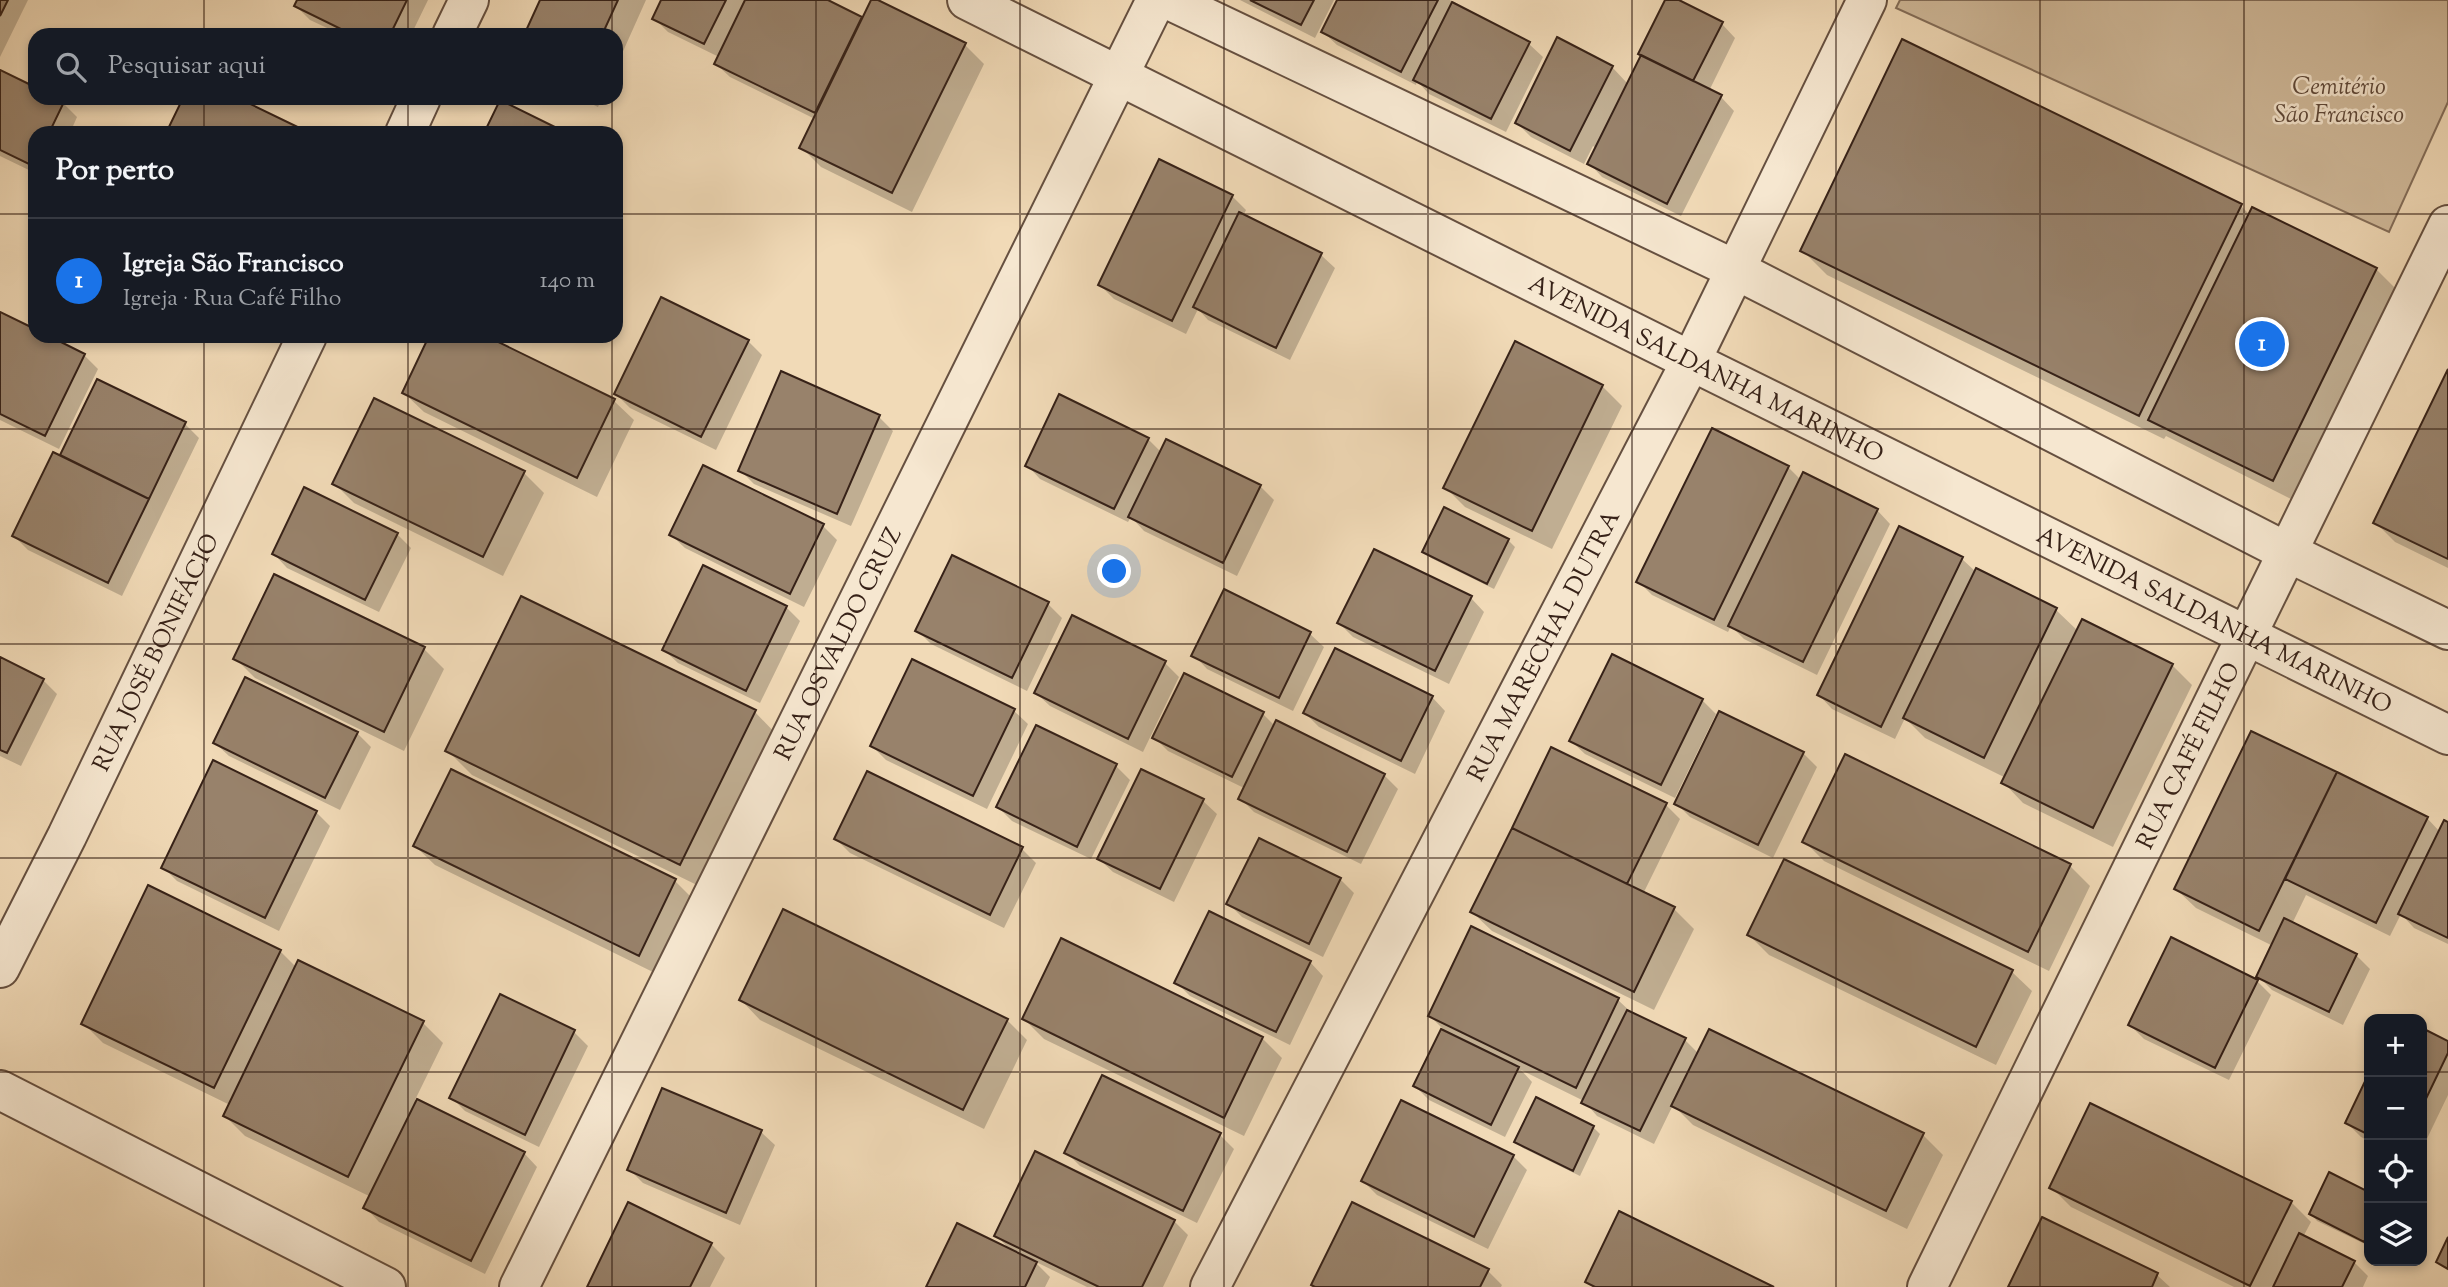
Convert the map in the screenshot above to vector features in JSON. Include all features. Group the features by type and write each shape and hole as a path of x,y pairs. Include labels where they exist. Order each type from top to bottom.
{"street":[{"path":"455,28 469,0"},
{"name":"AVENIDA SALDANHA MARINHO","path":"967,0 2448,735"},
{"name":"RUA OSVALDO CRUZ","path":"519,1287 1156,0"},
{"path":"1168,0 1737,270 2288,553 2448,630"},
{"name":"RUA MARECHAL DUTRA","path":"1210,1287 1691,361 1867,0"},
{"path":"408,126 419,105"},
{"name":"RUA CAFÉ FILHO","path":"1927,1287 2448,225"},
{"name":"RUA JOSÉ BONIFÁCIO","path":"0,968 67,836 304,343"},
{"path":"0,1090 386,1287"}],"green space":[{"name":"Cemitério São Francisco","path":"1900,0 2448,0 2448,102 2389,232 1896,8"}],"building":[{"path":"0,0 8,0 0,16"},
{"path":"297,0 407,0 393,28 339,28 294,6"},
{"path":"540,0 618,0 605,28 527,28"},
{"path":"661,0 726,0 704,44 652,19"},
{"path":"745,0 828,0 862,17 815,113 714,64"},
{"path":"871,0 878,0 966,43 892,193 799,148"},
{"path":"1250,0 1314,0 1301,25"},
{"path":"1337,0 1438,0 1401,72 1321,32"},
{"path":"1665,0 1679,0 1723,22 1693,81 1638,54"},
{"path":"1452,2 1530,42 1491,119 1413,80"},
{"path":"1557,37 1613,66 1570,151 1515,123"},
{"path":"1902,39 2242,204 2139,416 1800,251"},
{"path":"1641,55 1722,95 1667,204 1587,164"},
{"path":"0,70 28,84 28,105 63,105 52,126 28,126 28,164 0,150"},
{"path":"180,105 252,105 296,126 169,126"},
{"path":"498,105 510,105 553,126 487,126"},
{"path":"1159,159 1233,195 1172,321 1098,285"},
{"path":"2252,207 2377,268 2273,481 2148,420"},
{"path":"1239,212 1322,253 1276,348 1193,307"},
{"path":"661,297 749,340 701,437 614,394"},
{"path":"0,312 28,326 28,343 63,343 85,354 45,436 0,414"},
{"path":"1515,341 1603,385 1532,531 1443,488"},
{"path":"426,343 500,343 615,399 577,478 402,393"},
{"path":"2448,369 2448,559 2373,523"},
{"path":"781,371 880,415 837,514 738,471"},
{"path":"97,379 186,422 149,499 60,455"},
{"path":"1059,394 1149,438 1114,509 1025,466"},
{"path":"374,398 525,471 483,557 332,484"},
{"path":"1712,428 1789,466 1714,620 1636,582"},
{"path":"1166,439 1261,485 1223,563 1128,517"},
{"path":"53,452 149,499 108,583 12,536"},
{"path":"703,465 824,524 790,594 669,535"},
{"path":"1803,472 1878,509 1803,662 1728,626"},
{"path":"304,487 398,533 365,600 272,554"},
{"path":"1444,507 1509,539 1487,584 1422,552"},
{"path":"1899,526 1963,557 1881,727 1817,695"},
{"path":"1374,549 1472,596 1435,671 1337,623"},
{"path":"952,555 1049,602 1012,678 915,631"},
{"path":"703,565 787,606 746,691 662,650"},
{"path":"1976,568 2057,608 1984,758 1903,718"},
{"path":"274,574 425,647 384,732 233,659"},
{"path":"1224,589 1311,632 1279,698 1191,656"},
{"path":"521,596 756,710 680,865 445,751"},
{"path":"1072,615 1166,661 1128,739 1034,693"},
{"path":"2082,619 2173,664 2093,828 2001,783"},
{"path":"1335,648 1433,696 1401,761 1303,713"},
{"path":"1612,654 1703,699 1661,785 1569,741"},
{"path":"0,657 44,679 7,753 0,750"},
{"path":"912,659 1015,709 973,796 870,746"},
{"path":"1184,673 1264,712 1232,777 1152,738"},
{"path":"245,677 358,732 325,798 213,743"},
{"path":"1719,711 1804,752 1758,845 1674,804"},
{"path":"1276,720 1385,774 1347,852 1238,799"},
{"path":"1036,725 1117,764 1077,847 996,807"},
{"path":"2251,731 2337,772 2259,931 2174,889"},
{"path":"1551,747 1667,803 1627,884 1512,828"},
{"path":"1845,754 2071,864 2028,952 1802,842"},
{"path":"213,760 317,811 265,918 161,868"},
{"path":"451,769 676,879 639,956 413,846"},
{"path":"1141,769 1204,799 1160,889 1097,859"},
{"path":"867,771 1023,847 990,915 834,839"},
{"path":"2337,772 2428,817 2376,923 2285,879"},
{"path":"2444,820 2448,822 2448,938 2398,914"},
{"path":"1512,828 1675,907 1634,992 1470,912"},
{"path":"1259,838 1341,878 1309,944 1226,904"},
{"path":"1784,859 2013,970 1976,1047 1747,935"},
{"path":"148,885 281,950 214,1088 81,1024"},
{"path":"783,909 1008,1019 963,1110 739,1000"},
{"path":"1209,911 1311,961 1276,1032 1174,983"},
{"path":"2284,918 2357,954 2329,1012 2256,977"},
{"path":"1471,926 1619,998 1576,1088 1428,1016"},
{"path":"2171,937 2258,980 2215,1068 2128,1025"},
{"path":"1061,938 1263,1037 1224,1118 1022,1019"},
{"path":"298,960 424,1021 348,1177 223,1116"},
{"path":"500,994 575,1030 525,1135 449,1098"},
{"path":"1627,1010 1686,1038 1640,1131 1581,1103"},
{"path":"1441,1029 1519,1067 1491,1125 1413,1086"},
{"path":"1709,1029 1924,1133 1886,1211 1671,1106"},
{"path":"2427,1030 2448,1041 2448,1053 2427,1097"},
{"path":"1102,1075 1221,1133 1183,1211 1064,1153"},
{"path":"2364,1083 2364,1132 2345,1123"},
{"path":"662,1088 762,1130 726,1213 627,1170"},
{"path":"1536,1097 1594,1126 1573,1171 1514,1142"},
{"path":"417,1099 525,1152 471,1261 363,1208"},
{"path":"1401,1100 1514,1155 1474,1237 1361,1181"},
{"path":"2090,1103 2292,1201 2250,1286 2049,1188"},
{"path":"1035,1151 1175,1220 1142,1287 1099,1287 994,1236"},
{"path":"2329,1172 2364,1190 2364,1242 2309,1214"},
{"path":"628,1202 712,1243 690,1287 587,1287"},
{"path":"1352,1202 1489,1269 1480,1287 1311,1285"},
{"path":"1619,1211 1774,1287 1595,1287 1585,1282"},
{"path":"2042,1217 2158,1273 2152,1287 2008,1287"},
{"path":"957,1223 1037,1262 1025,1287 926,1287"},
{"path":"2299,1233 2355,1261 2342,1287 2273,1287"},
{"path":"2448,1237 2448,1269 2436,1262"}],"place":[{"name":"Igreja São Francisco","path":"2262,344"}]}
